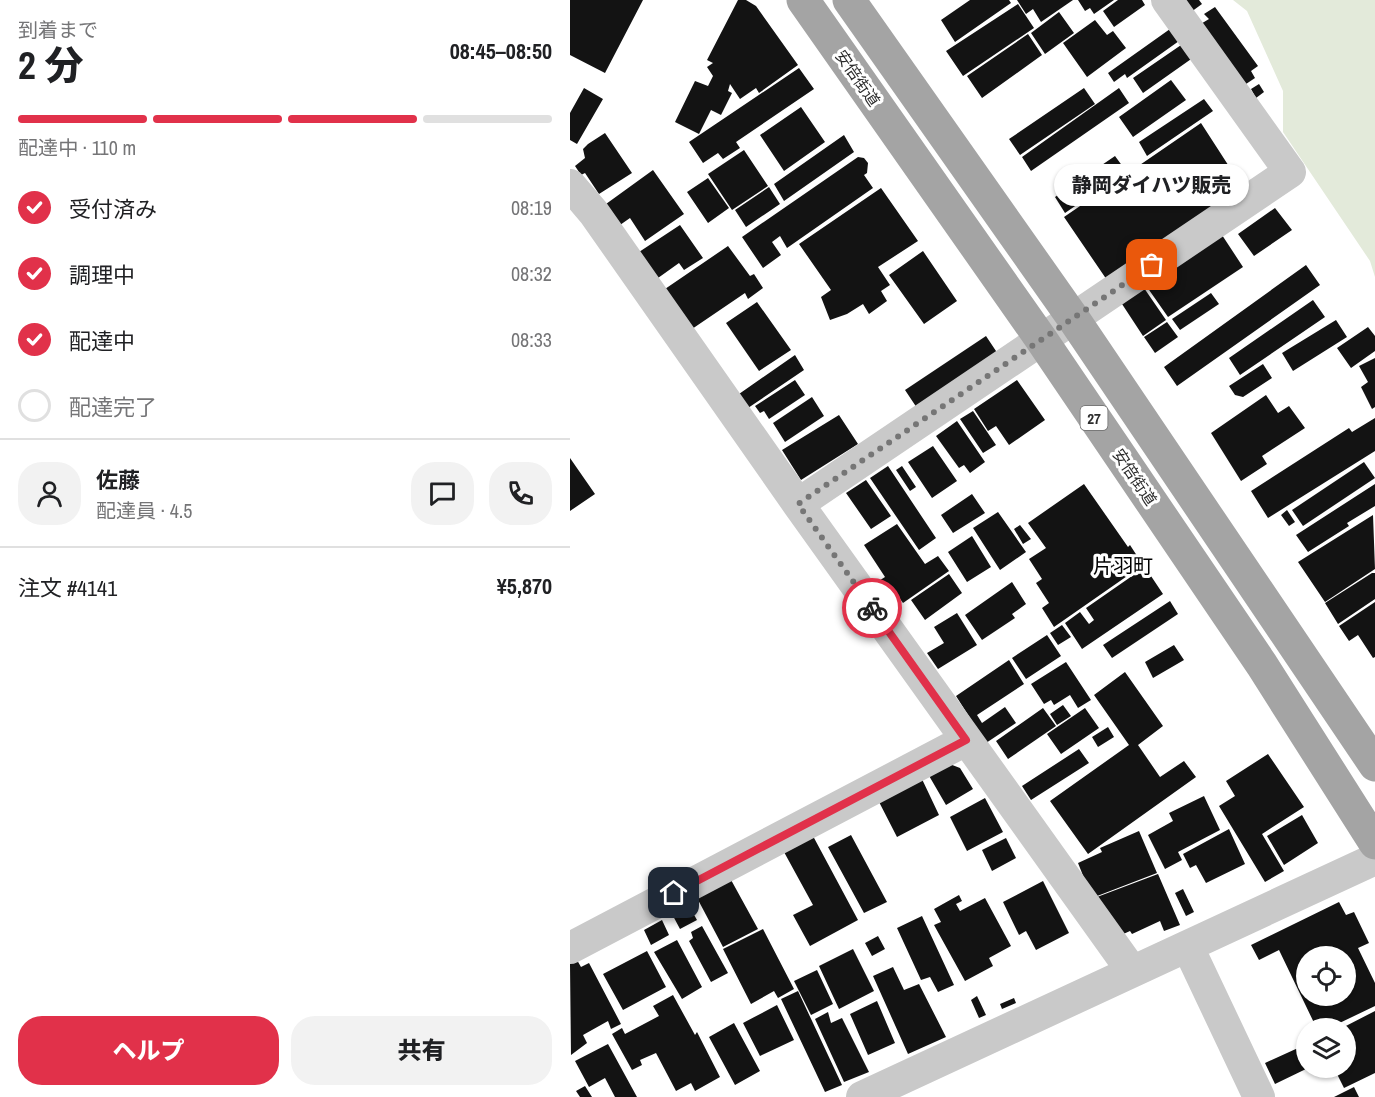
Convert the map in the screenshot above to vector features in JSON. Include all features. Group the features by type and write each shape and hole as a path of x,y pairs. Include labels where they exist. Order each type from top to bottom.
{"main road":[{"name":"安倍街道","path":"803,0 1041,339 1262,665 1375,843"},
{"name":"27","path":"849,0 1073,318 1375,765"}],"street":[{"path":"798,504 1290,172 1167,0"},
{"path":"570,185 601,222 798,504 1132,971"},
{"path":"570,948 966,740"},
{"path":"862,1097 1375,859"},
{"path":"1188,947 1259,1097"}],"green space":[{"path":"1233,0 1375,0 1375,277 1370,261 1283,132 1283,91 1247,11"}],"building":[{"path":"570,0 643,0 605,73 570,55"},
{"path":"738,0 746,0 756,6 798,65 759,93 756,88 740,99 730,84 728,91 732,93 721,115 711,110 699,134 675,122 695,81 708,86 713,76 707,67 713,63 707,60"},
{"path":"970,0 1009,0 1011,3 955,42 941,20"},
{"path":"1017,0 1073,0 1041,22 1033,9 1026,14"},
{"path":"1078,0 1114,0 1094,14 1090,8 1085,11"},
{"path":"1118,0 1142,0 1145,5 1114,27 1103,11"},
{"path":"1181,0 1199,0 1202,4 1191,12"},
{"path":"1018,4 1034,28 963,76 946,51"},
{"path":"1215,7 1258,66 1251,71 1255,78 1243,86 1199,25 1209,19 1204,14"},
{"path":"1059,12 1074,33 1045,54 1031,33"},
{"path":"1095,20 1107,35 1113,31 1126,48 1087,77 1063,43"},
{"path":"1170,29 1179,41 1127,78 1125,74 1114,82 1108,73"},
{"path":"1028,34 1042,55 982,98 967,76"},
{"path":"1184,43 1194,57 1143,93 1133,78"},
{"path":"799,68 814,89 736,142 740,148 723,159 718,153 703,163 689,142"},
{"path":"1171,80 1186,100 1133,137 1119,117"},
{"path":"1259,84 1264,92 1256,98 1251,89"},
{"path":"584,88 603,99 577,144 570,140 570,113"},
{"path":"1084,88 1095,104 1020,155 1009,139"},
{"path":"1119,88 1129,103 1031,171 1022,157"},
{"path":"1204,99 1213,111 1147,156 1139,142"},
{"path":"801,107 825,142 784,171 760,135"},
{"path":"1201,123 1243,188 1109,283 1064,217"},
{"path":"605,133 632,173 599,194 585,173 581,175 575,166 585,158 583,149"},
{"path":"844,135 854,152 784,201 774,184"},
{"path":"744,150 768,186 732,210 708,174"},
{"path":"1115,156 1126,171 1065,213 1055,197"},
{"path":"858,157 864,158 868,163 867,173 864,175 873,188 787,248 780,236 772,242 781,255 763,268 742,237"},
{"path":"653,170 684,214 645,241 630,218 620,225 606,204"},
{"path":"708,178 729,208 708,223 687,192"},
{"path":"769,187 780,204 746,227 735,210"},
{"path":"881,188 918,241 878,267 890,285 881,291 887,301 869,314 863,304 847,314 830,320 821,297 831,290 799,244"},
{"path":"1275,208 1292,230 1254,256 1238,234"},
{"path":"680,225 703,258 684,270 679,263 658,278 639,252"},
{"path":"1222,235 1243,267 1168,317 1147,287"},
{"path":"728,246 750,276 754,274 763,288 748,299 745,293 692,329 665,289"},
{"path":"923,251 957,301 924,324 889,275"},
{"path":"1306,265 1320,285 1177,386 1164,367"},
{"path":"1144,288 1166,320 1143,336 1122,304"},
{"path":"1211,293 1219,304 1180,330 1172,319"},
{"path":"1313,300 1325,317 1240,375 1229,358"},
{"path":"757,302 791,350 759,371 726,323"},
{"path":"1336,320 1347,337 1293,371 1282,353"},
{"path":"1167,322 1178,337 1155,353 1144,337"},
{"path":"1368,327 1375,336 1375,351 1351,368 1337,348"},
{"path":"986,336 998,354 917,408 905,390"},
{"path":"795,355 804,370 748,408 739,394"},
{"path":"1375,358 1375,407 1372,409 1361,387 1368,382 1359,366"},
{"path":"1263,364 1272,378 1243,397 1235,395 1229,386"},
{"path":"795,380 805,395 769,419 764,411 760,413 755,406"},
{"path":"1017,380 1045,420 1009,445 996,426 988,431 974,409"},
{"path":"1266,395 1278,413 1289,406 1305,428 1262,456 1267,464 1241,481 1211,433"},
{"path":"812,397 824,416 785,442 773,423"},
{"path":"973,411 996,445 983,453 960,419"},
{"path":"839,415 858,444 801,480 782,450"},
{"path":"1375,418 1375,451 1268,518 1251,491 1349,428 1352,432"},
{"path":"957,421 985,462 970,473 964,465 959,468 936,436"},
{"path":"933,446 957,481 932,498 908,462"},
{"path":"570,458 595,494 570,511"},
{"path":"1364,462 1375,478 1303,526 1292,510"},
{"path":"888,466 936,538 919,550 870,478"},
{"path":"902,466 916,487 910,491 896,470"},
{"path":"866,480 891,516 871,529 846,493"},
{"path":"1084,484 1143,565 1054,627 1042,608 1049,603 1036,583 1042,579 1029,559 1046,548 1028,523"},
{"path":"1375,484 1375,506 1347,523 1349,526 1308,552 1296,535"},
{"path":"972,494 985,513 953,533 941,515"},
{"path":"1287,510 1295,522 1289,526 1281,515"},
{"path":"998,512 1026,552 1000,570 973,528"},
{"path":"1373,515 1375,569 1325,602 1298,562"},
{"path":"897,524 925,564 938,556 949,571 903,603 891,586 880,594 874,584 885,577 864,545"},
{"path":"1020,525 1031,539 1023,544 1014,529"},
{"path":"972,536 991,567 967,582 948,552"},
{"path":"1145,567 1163,594 1082,649 1065,623 1080,612 1089,624 1094,620 1086,608"},
{"path":"1375,573 1375,599 1338,624 1325,603"},
{"path":"949,574 962,593 925,620 911,600"},
{"path":"1012,582 1026,604 1012,614 1015,618 982,640 965,615"},
{"path":"1170,601 1178,614 1112,658 1103,645"},
{"path":"1375,602 1375,657 1373,658 1358,635 1349,641 1339,626"},
{"path":"957,613 977,645 938,669 927,653 944,643 934,627"},
{"path":"1062,625 1071,637 1058,645 1050,633"},
{"path":"1047,635 1061,656 1026,679 1012,658"},
{"path":"1174,645 1184,660 1153,678 1145,662"},
{"path":"1009,660 1024,684 977,715 982,723 1005,707 1016,723 986,743 956,696"},
{"path":"1066,662 1091,700 1078,708 1070,695 1054,705 1051,700 1044,704 1031,684"},
{"path":"1125,672 1163,726 1138,745 1160,777 1184,761 1196,777 1088,854 1050,801 1129,745 1094,695"},
{"path":"1063,705 1071,716 1057,725 1050,714"},
{"path":"1043,708 1056,726 1008,759 996,741"},
{"path":"1085,708 1099,728 1061,754 1047,734"},
{"path":"1108,727 1114,737 1098,747 1092,737"},
{"path":"1079,749 1089,763 1031,800 1022,786"},
{"path":"1268,754 1304,807 1262,834 1284,871 1265,882 1219,806 1235,796 1226,781"},
{"path":"947,763 960,768 973,789 946,805 928,774"},
{"path":"921,777 939,815 897,837 877,798"},
{"path":"1204,796 1220,830 1178,852 1182,860 1165,869 1148,835 1173,821 1169,813"},
{"path":"985,798 1003,832 967,851 950,817"},
{"path":"1302,815 1318,843 1284,865 1267,836"},
{"path":"1229,829 1245,864 1206,883 1196,865 1190,868 1183,854"},
{"path":"1139,831 1157,873 1092,898 1078,863 1102,852 1100,848"},
{"path":"851,835 887,902 864,913 828,847"},
{"path":"813,836 858,920 810,946 793,915 813,905 784,852"},
{"path":"1006,838 1016,858 992,871 982,850"},
{"path":"1158,874 1180,925 1164,931 1160,921 1132,934 1130,931 1119,936 1097,897"},
{"path":"730,878 758,929 723,947 696,896"},
{"path":"1043,881 1069,933 1036,950 1026,931 1019,935 1003,902"},
{"path":"1183,889 1194,912 1186,916 1175,893"},
{"path":"959,895 962,901 956,904 960,911 985,898 1011,946 989,958 993,966 965,981 934,925 941,922 934,909"},
{"path":"1339,902 1346,915 1354,912 1369,943 1358,948 1375,983 1375,1006 1350,1018 1312,1018 1306,1006 1356,1006 1356,946 1296,946 1296,985 1279,950 1259,960 1251,945"},
{"path":"689,906 697,920 680,929 672,914"},
{"path":"922,916 954,985 938,992 930,977 921,980 897,928"},
{"path":"662,920 669,935 651,945 644,930"},
{"path":"702,926 728,973 711,982 689,941 693,938 691,932"},
{"path":"763,929 794,989 778,998 774,991 751,1004 723,949"},
{"path":"878,936 885,949 872,956 865,943"},
{"path":"677,940 702,987 682,999 654,952"},
{"path":"853,949 874,991 839,1009 819,966"},
{"path":"647,951 666,987 623,1010 603,974"},
{"path":"577,960 581,967 589,963 621,1024 611,1029 608,1021 583,1035 587,1043 571,1055 570,964"},
{"path":"893,967 904,990 919,984 946,1037 908,1054 873,976"},
{"path":"817,970 833,1004 811,1015 794,981"},
{"path":"798,991 842,1085 825,1092 781,999"},
{"path":"673,995 695,1035 697,1032 720,1077 695,1091 691,1083 676,1091 656,1053 640,1060 642,1065 632,1070 612,1034 622,1028 625,1034 659,1016 653,1006"},
{"path":"977,996 986,1015 979,1018 971,1000"},
{"path":"1014,998 1016,1003 1002,1009 1000,1004"},
{"path":"877,1001 895,1043 868,1055 850,1014"},
{"path":"777,1005 794,1040 760,1056 743,1023"},
{"path":"1375,1011 1375,1073 1344,1088 1339,1078 1356,1078 1356,1021"},
{"path":"828,1012 831,1023 842,1018 869,1072 844,1082 815,1019"},
{"path":"734,1023 760,1071 735,1085 709,1037"},
{"path":"608,1044 637,1097 615,1097 605,1078 589,1087 575,1061"},
{"path":"1296,1049 1296,1074 1275,1084 1265,1063"},
{"path":"585,1086 592,1097 580,1097 576,1091"},
{"path":"1354,1087 1359,1097 1334,1097"}],"way so far":[{"path":"872,608 798,504 1152,265"}],"place":[{"name":"静岡ダイハツ販売","path":"1152,265"}],"district":[{"name":"片羽町","path":"1123,565"}],"route":[{"path":"674,893 966,740 872,608"}]}
